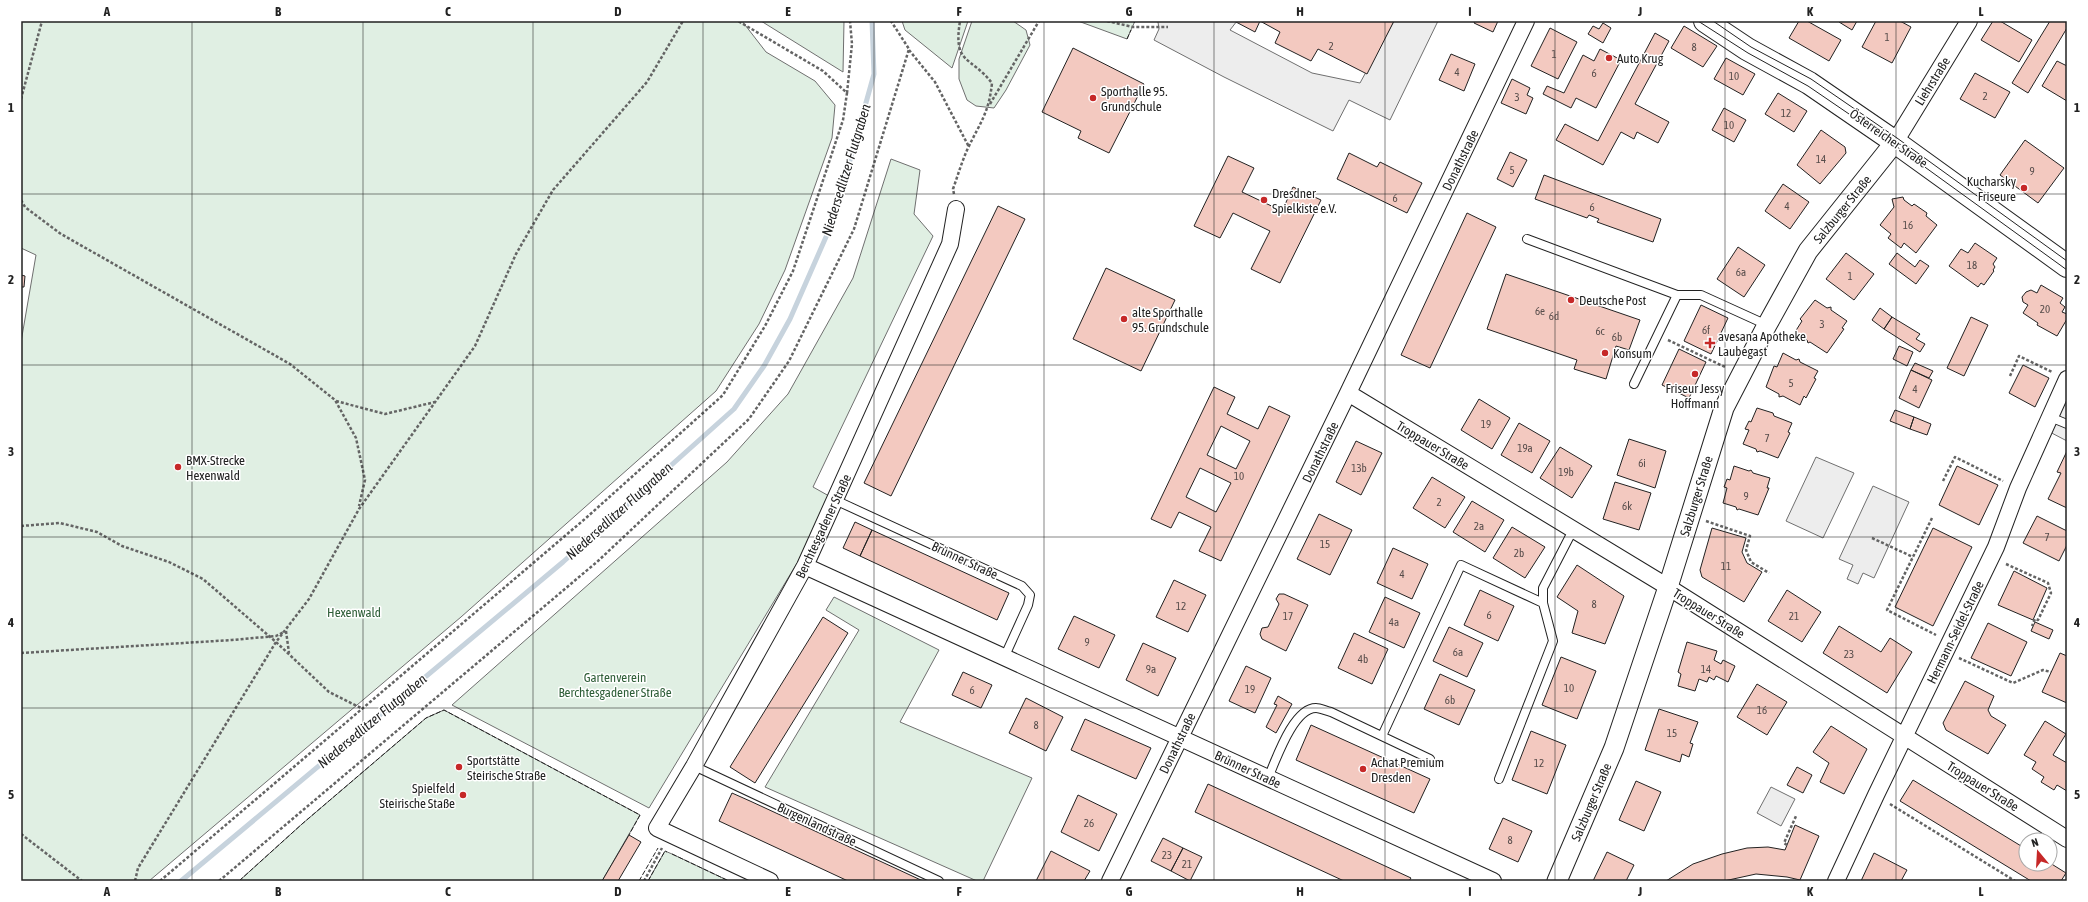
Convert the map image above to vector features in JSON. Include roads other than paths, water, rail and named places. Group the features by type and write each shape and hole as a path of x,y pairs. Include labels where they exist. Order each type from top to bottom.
{"main road":[{"name":"Österreicher Straße","path":"1705,21 1747,48 1809,83 1895,142 2067,266"}],"street":[{"name":"Donathstraße","path":"1110,881 1348,393 1526,21"},
{"name":"Liehrstraße","path":"1895,142 1969,21"},
{"name":"Salzburger Straße","path":"1556,881 1614,748 1668,587 1724,408 1766,324 1808,251 1895,142"},
{"name":"Berchtesgadener Straße","path":"770,881 658,829 805,566 950,244 956,209"},
{"name":"Hermann-Seidel-Straße","path":"1836,881 1991,558 2018,488 2067,379"},
{"name":"Troppauer Straße","path":"1348,393 1668,587 2067,839"},
{"name":"Brünner Straße","path":"805,566 1492,881"}],"lane":[{"path":"1527,239 1678,294 1701,295 1766,324"},
{"path":"1634,384 1678,294"},
{"path":"2050,417 2067,424"},
{"name":"Brünner Straße","path":"835,500 1022,586 1030,595 1028,605 1004,658"},
{"path":"1500,779 1553,641 1543,603 1543,588 1573,530"},
{"path":"1382,736 1461,565 1543,603"},
{"path":"1268,778 1294,723 1302,714 1315,708 1331,712 1430,759"},
{"name":"Burgenlandstraße","path":"694,766 939,881"}],"waterway":[{"name":"Niedersedlitzer Flutgraben","path":"181,881 563,562 734,409 764,366 790,319 833,221 874,74 872,21"}],"tram line":[{"path":"1698,21 1748,53 1808,86 1893,144 2067,270"},
{"path":"1713,21 1751,47 1811,79 1897,138 2067,261"}],"place":[{"name":"Auto Krug","path":"1609,58"},
{"name":"Sporthalle 95. Grundschule","path":"1093,98"},
{"name":"Kucharsky Friseure","path":"2024,188"},
{"name":"Dresdner Spielkiste e.V.","path":"1264,200"},
{"name":"Deutsche Post","path":"1571,300"},
{"name":"alte Sporthalle 95. Grundschule","path":"1124,319"},
{"name":"avesana Apotheke Laubegast","path":"1710,343"},
{"name":"Konsum","path":"1605,353"},
{"name":"Friseur Jessy Hoffmann","path":"1695,374"},
{"name":"BMX-Strecke Hexenwald","path":"178,467"},
{"name":"Sportstätte Steirische Straße","path":"459,767"},
{"name":"Achat Premium Dresden","path":"1363,769"},
{"name":"Spielfeld Steirische Staße","path":"463,795"}],"park label":[{"name":"Hexenwald","path":"354,612"},
{"name":"Gartenverein Berchtesgadener Straße","path":"615,684"}]}
